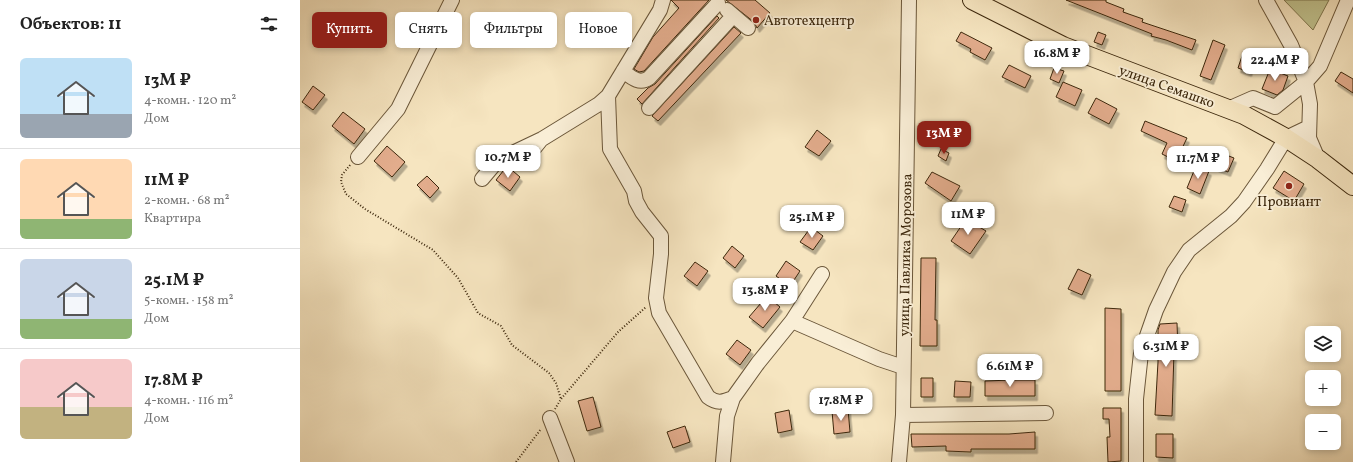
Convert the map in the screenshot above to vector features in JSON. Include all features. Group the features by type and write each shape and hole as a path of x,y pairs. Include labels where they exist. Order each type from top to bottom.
{"main road":[{"name":"улица Семашко","path":"972,0 1063,46 1228,109 1265,127 1286,138 1318,159 1353,186"}],"street":[{"path":"358,157 398,109 452,0"},
{"path":"482,179 498,160 542,139 599,104 608,96 660,10 663,0"},
{"name":"улица Павлика Морозова","path":"899,462 903,415 909,0"},
{"path":"1266,0 1291,45 1306,82 1310,104 1309,138 1318,159"},
{"path":"1265,127 1275,107 1306,82 1320,66 1348,0"},
{"path":"623,71 636,80 645,80 649,78 716,2 748,28"},
{"path":"649,108 734,16"},
{"path":"608,96 610,149 634,191 636,200 642,212 661,236 661,254 656,298 659,313 702,389 721,407 727,416"},
{"path":"1228,109 1253,98 1275,107"},
{"path":"1136,462 1136,399 1139,368 1147,332 1174,272 1189,250 1231,216 1244,202 1268,169 1286,138 1309,127"},
{"path":"523,162 542,139"},
{"path":"723,462 727,416 733,398 758,363 792,321 822,274"},
{"path":"792,321 889,363 903,367"},
{"path":"715,402 733,398"},
{"path":"903,415 1046,413"},
{"path":"550,418 567,462"}],"path":[{"path":"358,157 342,175 341,182 346,194 365,209 433,250 458,278 478,313 500,326 512,345 549,374 556,383 561,399"},
{"path":"516,462 550,418 561,399 618,332 656,298"}],"green space":[{"path":"1284,0 1329,0 1313,30"}],"building":[{"path":"671,0 709,0 644,71 639,72 634,69 653,37 679,8"},
{"name":"Автотехцентр","path":"726,0 755,0 770,13 757,28 754,22"},
{"path":"1066,0 1106,0 1106,2 1124,9 1123,12 1143,19 1142,22 1196,40 1192,50 1151,36 1152,34"},
{"path":"717,16 719,18 642,104 637,99 648,88 655,84"},
{"path":"734,27 741,33 658,121 652,116"},
{"path":"961,32 992,48 985,60 970,52 971,49 956,41"},
{"path":"1098,32 1106,35 1102,45 1094,42"},
{"path":"1213,40 1225,45 1211,80 1200,76"},
{"path":"1243,53 1254,57 1249,72 1238,68"},
{"path":"1009,65 1031,76 1025,88 1002,77"},
{"path":"1054,68 1064,71 1059,83 1050,79"},
{"path":"1270,69 1288,76 1283,90 1277,95 1262,89"},
{"path":"1341,72 1353,79 1353,93 1335,81"},
{"path":"1063,82 1082,90 1075,106 1056,97"},
{"path":"313,86 325,95 313,110 302,102"},
{"path":"1096,98 1117,109 1109,124 1088,113"},
{"path":"343,112 365,129 354,144 332,126"},
{"path":"1145,121 1187,138 1176,161 1162,154 1167,143 1141,131"},
{"path":"817,130 831,141 819,156 805,147"},
{"path":"387,146 405,162 392,177 374,161"},
{"path":"941,149 949,153 946,161 938,156"},
{"path":"1221,153 1234,158 1228,172 1216,167"},
{"path":"507,166 520,177 510,191 496,180"},
{"path":"1196,166 1209,171 1200,194 1187,188"},
{"name":"Провиант","path":"1284,171 1304,184 1294,201 1273,188"},
{"path":"932,172 960,186 951,201 925,183"},
{"path":"427,176 439,188 430,198 417,185"},
{"path":"1174,196 1186,200 1182,212 1169,207"},
{"path":"966,219 986,231 970,254 951,241"},
{"path":"811,227 823,236 813,250 800,242"},
{"path":"732,246 744,256 735,268 723,258"},
{"path":"921,258 936,258 935,320 937,320 937,346 920,346"},
{"path":"786,261 800,271 790,286 776,276"},
{"path":"695,262 708,271 697,286 684,276"},
{"path":"1078,269 1091,275 1082,295 1068,289"},
{"path":"767,296 780,307 763,328 749,317"},
{"path":"1105,308 1121,309 1121,391 1105,391"},
{"path":"1177,323 1178,351 1174,352 1172,416 1155,415 1158,330 1160,324"},
{"path":"737,340 751,350 740,365 726,354"},
{"path":"921,378 933,378 933,397 921,397"},
{"path":"1035,380 1035,396 985,396 985,381"},
{"path":"955,381 971,382 970,397 954,397"},
{"path":"593,397 601,427 587,431 578,401"},
{"path":"1103,408 1121,408 1121,461 1108,462 1107,437 1110,437 1109,419 1103,419"},
{"path":"848,409 850,432 834,434 832,411"},
{"path":"789,410 792,430 778,433 775,413"},
{"path":"685,426 690,442 673,448 667,432"},
{"path":"1035,432 1035,449 971,449 971,452 946,451 946,446 912,447 911,434 1009,434"},
{"path":"1156,434 1173,434 1173,458 1156,457"}],"place":[{"name":"Автотехцентр","path":"756,20"},
{"name":"Провиант","path":"1289,186"}]}
